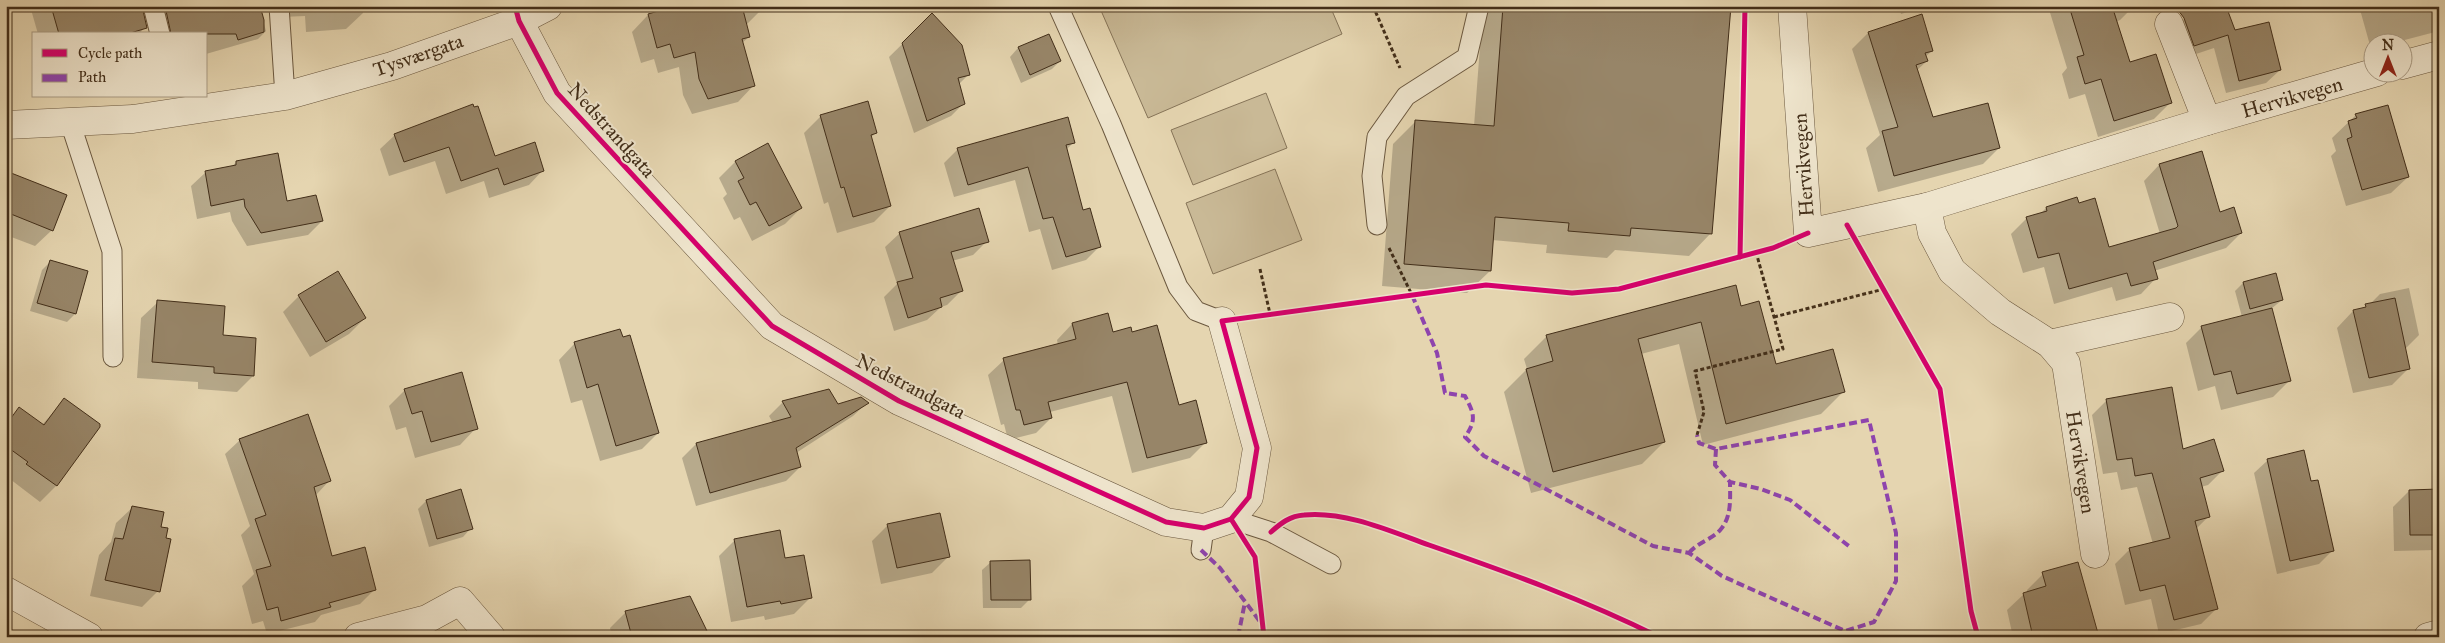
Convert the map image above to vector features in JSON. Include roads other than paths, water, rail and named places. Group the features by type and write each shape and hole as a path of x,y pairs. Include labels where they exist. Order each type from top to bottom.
{"street":[{"name":"Tysværgata","path":"6,125 134,119 179,104 285,96 392,66 517,13 548,6"},
{"name":"Hervikvegen","path":"1792,6 1808,233 1926,207 2207,121 2362,76"},
{"name":"Nedstrandgata","path":"517,13 557,93 772,326 900,402 1203,539 1231,520"},
{"path":"2169,24 2207,121"},
{"path":"2412,62 2439,55"},
{"name":"Hervikvegen","path":"1926,207 1932,233 1952,271 2000,312 2050,344 2066,363 2096,554"},
{"path":"2050,344 2170,317"},
{"path":"1222,321 1257,448 1249,497 1231,520"},
{"path":"6,591 89,637"},
{"path":"358,637 427,619 460,601 491,637"},
{"path":"2428,637 2439,634"}],"lane":[{"path":"153,6 160,32"},
{"path":"279,6 285,96"},
{"path":"1058,6 1111,124 1178,287 1196,311 1222,321"},
{"path":"1378,225 1372,176 1377,137 1406,96 1467,57 1479,6"},
{"path":"70,122 112,251 113,357"},
{"path":"1231,520 1271,532 1331,564"}]}
